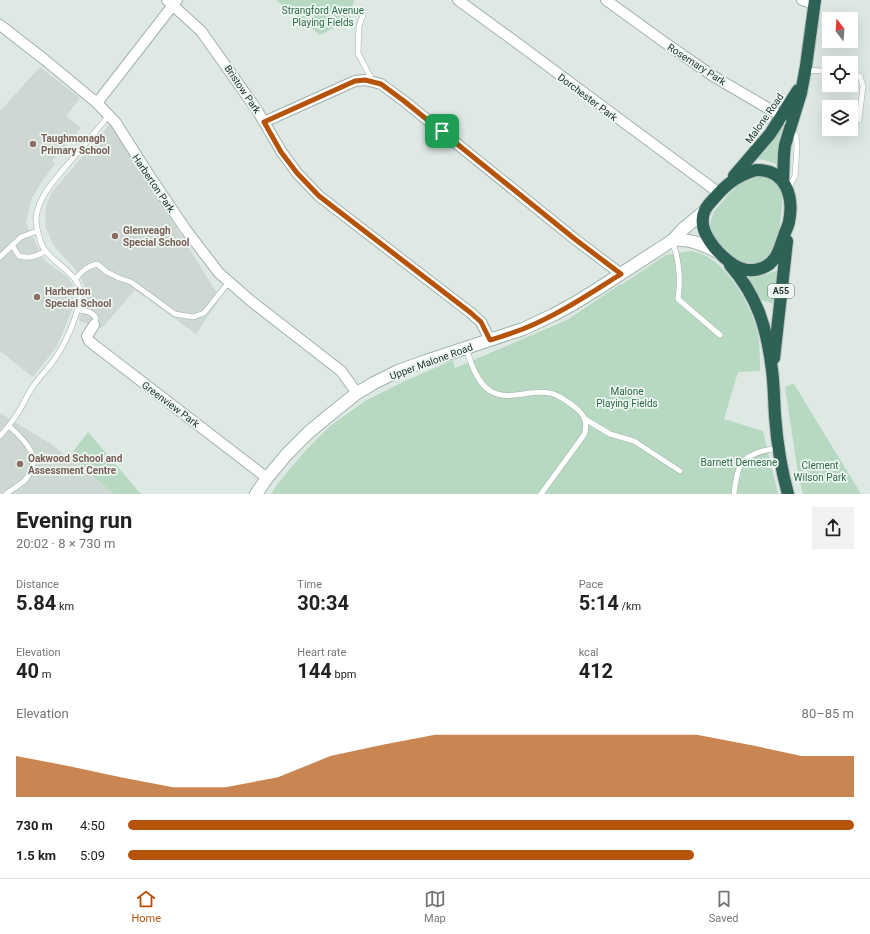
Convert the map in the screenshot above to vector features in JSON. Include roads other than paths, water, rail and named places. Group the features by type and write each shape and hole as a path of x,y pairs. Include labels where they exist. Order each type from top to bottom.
{"highway":[{"name":"Malone Road","path":"786,184 784,154 801,93 815,2"},
{"name":"Malone Road","path":"728,183 770,134 802,84"},
{"name":"A55","path":"772,372 790,203 786,184 770,171 756,170 739,176 728,183 711,202 705,211 703,219 706,235 710,242 740,276 751,293 759,311 765,332 772,372 775,418 785,484 788,494"},
{"name":"A55","path":"720,254 738,268 755,270 767,267 777,256 789,222"}],"main road":[{"name":"Upper Malone Road","path":"256,494 287,454 309,432 358,393 398,371 523,329 553,315 575,303 672,240 705,211"},
{"path":"672,240 688,240 695,242 720,254"}],"street":[{"name":"Dorchester Park","path":"458,0 719,193"},
{"name":"Rosemary Park","path":"606,0 712,76 782,116 791,127"},
{"path":"802,0 815,2"},
{"path":"97,102 173,2"},
{"name":"Bristow Park","path":"173,2 201,31 228,67 264,122 281,152 297,173 319,196 471,313 481,322 490,340"},
{"name":"Harberton Park","path":"0,25 97,102 109,115 116,123 186,230 219,273 251,301 341,371 358,393"},
{"path":"264,122 355,81 365,80 381,84 576,240 621,274"},
{"name":"Greenview Park","path":"94,325 87,336 89,340 267,478"}],"lane":[{"path":"363,15 359,26 358,53 374,82"},
{"path":"805,70 822,71"},
{"path":"858,76 860,76 864,86 859,120"},
{"path":"0,436 24,404 31,389 56,357 68,337 78,310 80,293 79,286 75,279 42,247 37,231 36,217 42,200 51,184 109,115"},
{"path":"786,184 795,176 796,136 791,127"},
{"path":"0,257 21,238 37,231"},
{"path":"672,240 676,250 678,266 680,289 678,299 720,335"},
{"path":"12,245 19,256 27,258 46,251"},
{"path":"75,279 84,269 91,265 97,264 107,272 131,282 175,314 193,317 204,313 229,282"},
{"path":"78,310 94,314 96,318 94,325"},
{"path":"466,348 482,384 493,392 507,395 540,392 556,395 566,400 580,411 585,419 586,430 584,435 541,494"},
{"path":"585,419 610,434 634,441 680,472"},
{"path":"6,494 24,482 32,472 34,463 33,455 21,437 9,426"},
{"path":"734,494 739,469 742,463 747,458 755,454 779,447"}],"place":[{"name":"Taughmonagh Primary School","path":"33,144"},
{"name":"Glenveagh Special School","path":"115,236"},
{"name":"Harberton Special School","path":"37,297"},
{"name":"Oakwood School and Assessment Centre","path":"20,464"}],"park label":[{"name":"Strangford Avenue Playing Fields","path":"323,16"},
{"name":"Malone Playing Fields","path":"627,396"},
{"name":"Barnett Demesne","path":"739,462"},
{"name":"Clement Wilson Park","path":"820,470"}]}
